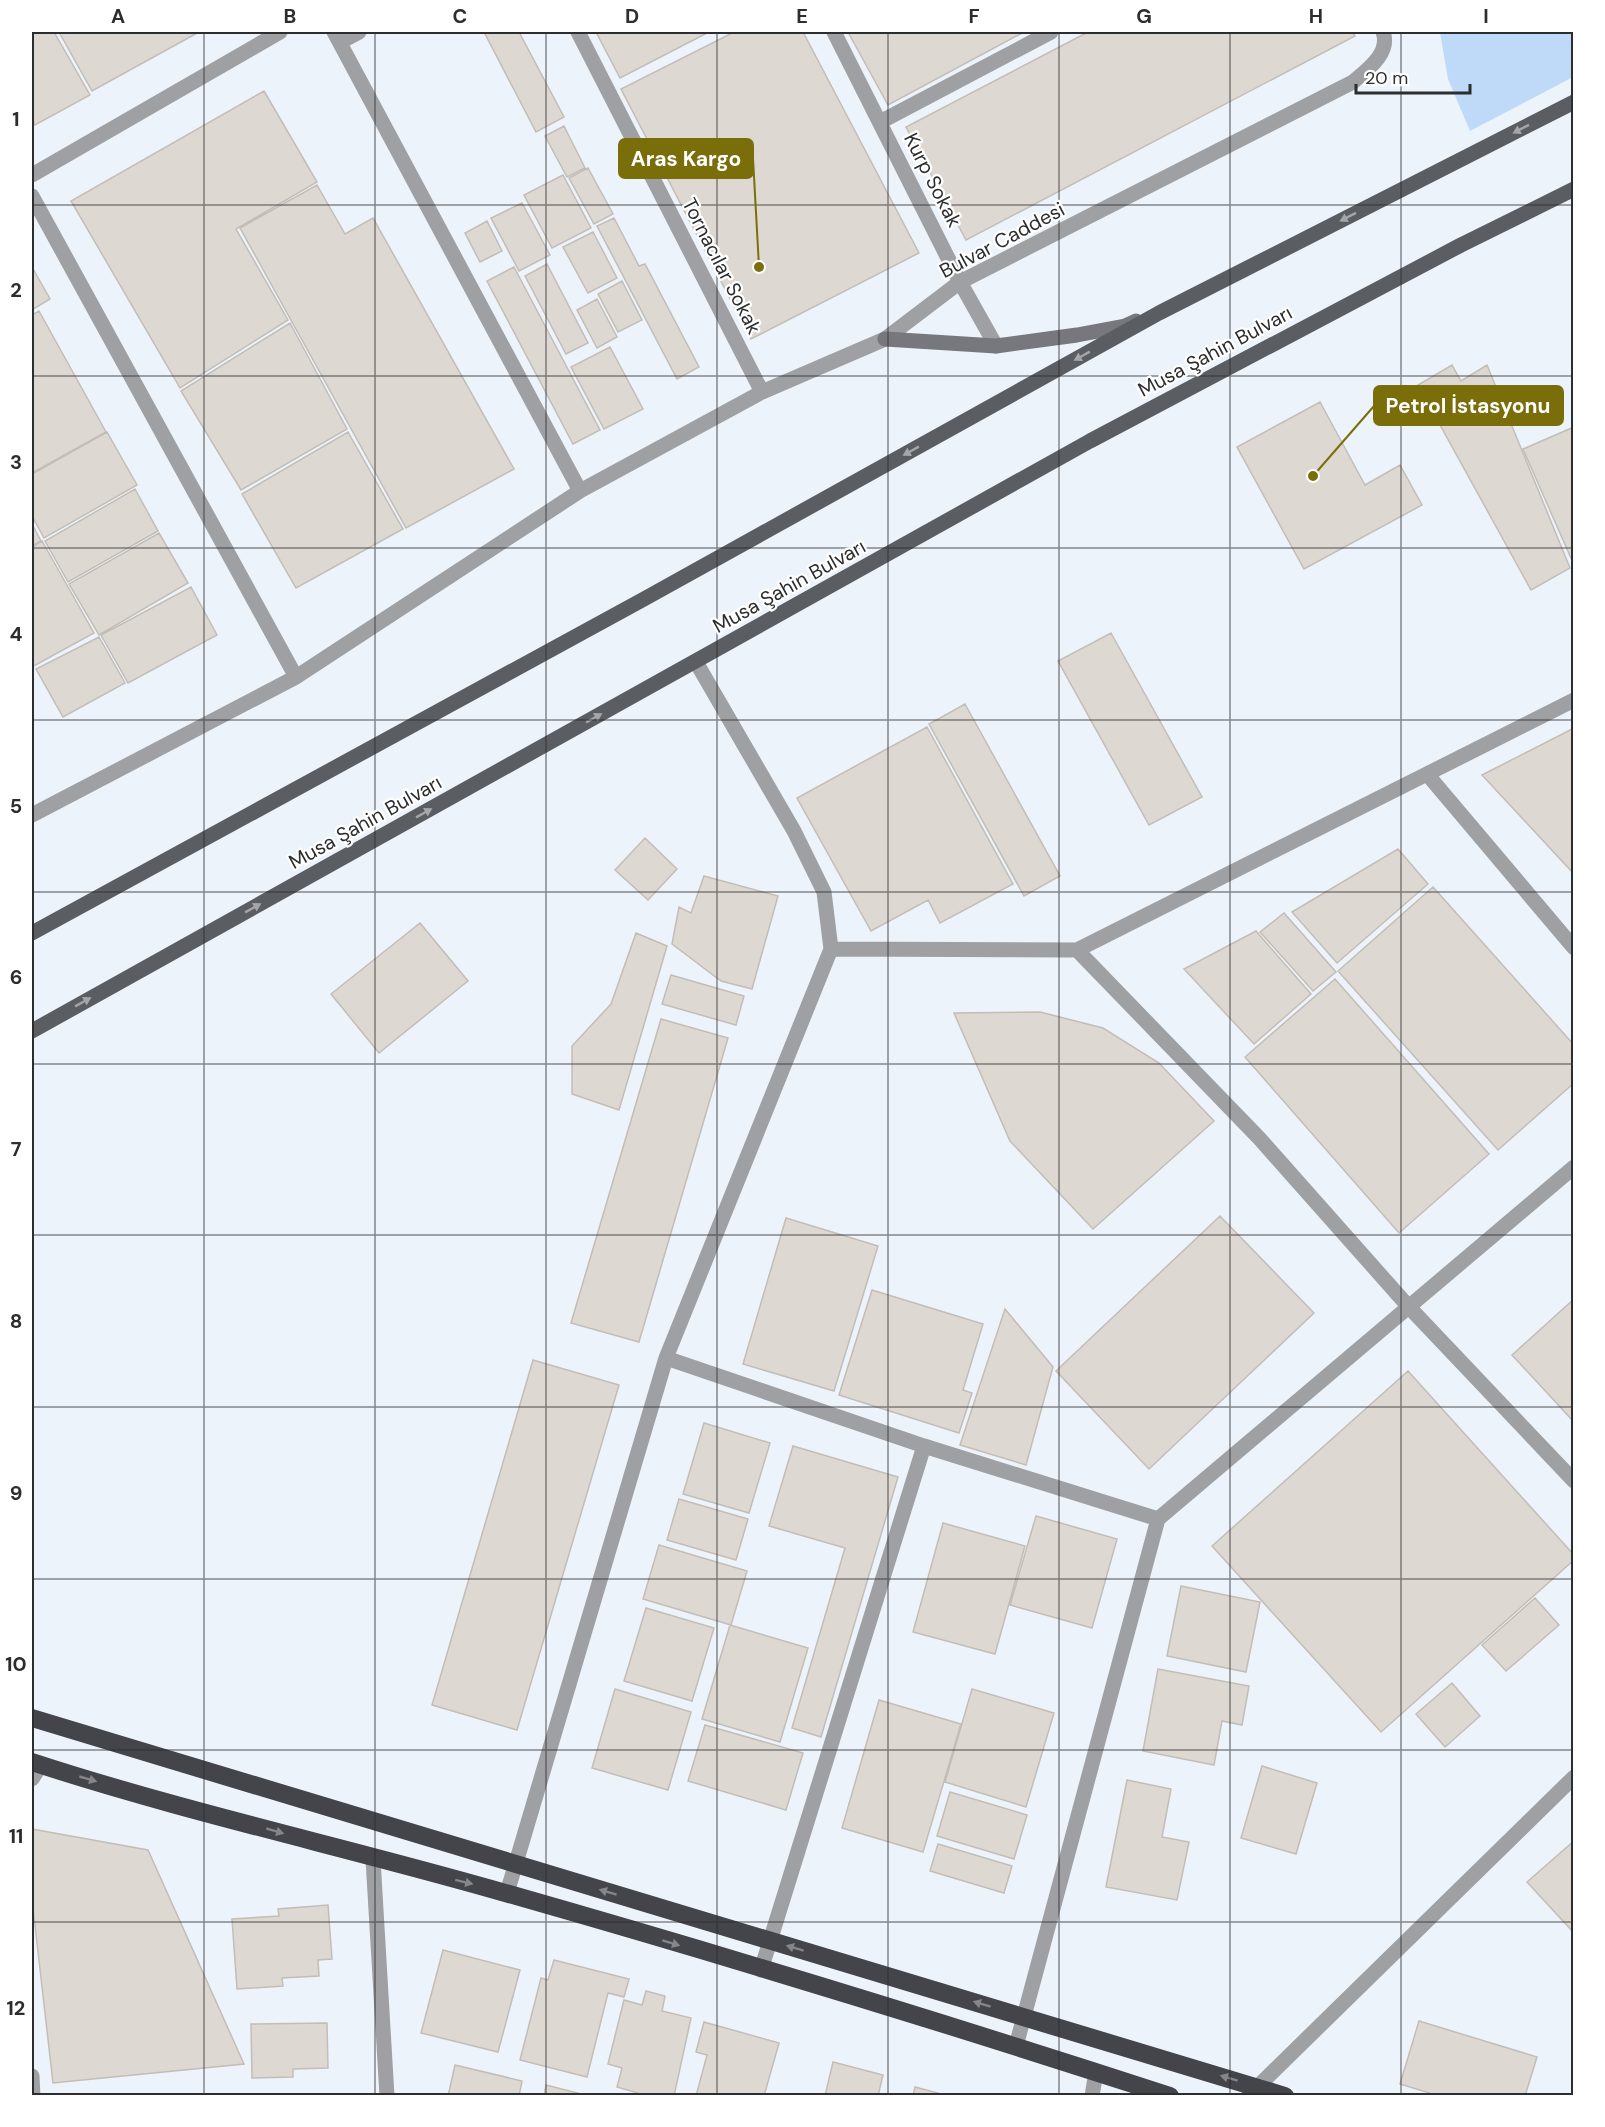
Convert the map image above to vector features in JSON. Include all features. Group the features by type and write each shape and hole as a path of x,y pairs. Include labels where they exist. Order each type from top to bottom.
{"highway":[{"path":"32,1718 1024,2016 1253,2091 1285,2096"},
{"path":"35,1769 507,1893 1016,2046 1170,2096"}],"main road":[{"path":"32,933 613,616 1159,313 1574,102"},
{"name":"Musa Şahin Bulvarı","path":"32,1031 1090,441 1461,245 1574,189"}],"street":[{"path":"32,175 280,32"},
{"path":"359,32 336,35 580,491"},
{"name":"Tornacılar Sokak","path":"578,32 762,392"},
{"name":"Kurp Sokak","path":"834,32 960,282 996,346"},
{"path":"880,122 1051,32"},
{"name":"Bulvar Caddesi","path":"32,814 296,677 580,491 762,392 885,339 960,282 1353,82 1378,60 1386,37 1383,32"},
{"path":"32,196 296,677"},
{"path":"885,339 996,346 1125,326 1287,248"},
{"path":"507,1893 666,1358 831,949 824,892 794,831 696,662"},
{"path":"831,949 1077,951 1574,700"},
{"path":"1427,774 1574,948"},
{"path":"1077,951 1259,1138 1408,1306 1574,1481"},
{"path":"1016,2046 1158,1519 1574,1167"},
{"path":"666,1358 924,1446 1158,1519"},
{"path":"761,1970 924,1446"},
{"path":"1253,2091 1574,1777"},
{"path":"373,1858 387,2096"},
{"path":"1092,2096 1096,2072"},
{"path":"32,2076 33,2096"}],"shaded area":[{"path":"1440,32 1573,32 1573,77 1470,131 1448,79"}],"building":[{"path":"32,32 54,32 90,95 35,125 32,118"},
{"path":"59,32 199,32 92,91"},
{"path":"484,32 519,32 564,117 536,132"},
{"path":"596,32 709,32 620,78"},
{"path":"734,32 803,32 919,253 751,339 621,89"},
{"path":"848,32 1024,32 888,105"},
{"path":"1088,32 1352,32 1355,36 966,240 906,127"},
{"path":"264,91 317,182 236,229 288,320 180,388 71,201"},
{"path":"564,126 585,168 567,177 545,136"},
{"path":"588,168 613,214 594,224 569,178"},
{"path":"563,175 591,228 552,248 524,195"},
{"path":"317,185 345,234 373,218 514,469 406,528 240,228"},
{"path":"522,203 550,255 519,271 491,218"},
{"path":"614,218 639,266 645,264 699,367 677,379 597,226"},
{"path":"487,221 502,251 480,262 465,233"},
{"path":"593,232 617,278 588,293 563,247"},
{"path":"547,264 588,343 566,354 525,276"},
{"path":"32,267 50,299 32,310"},
{"path":"514,267 600,430 573,444 487,281"},
{"path":"622,281 642,320 618,332 598,294"},
{"path":"597,299 617,337 597,348 577,310"},
{"path":"39,311 106,432 32,473 32,315"},
{"path":"290,323 347,429 241,490 181,391"},
{"path":"610,347 643,409 604,429 571,367"},
{"path":"1452,365 1461,381 1487,365 1570,568 1531,590 1418,385"},
{"path":"1320,402 1365,485 1400,465 1422,505 1304,569 1237,447"},
{"path":"1574,427 1574,565 1523,449"},
{"path":"107,432 137,485 44,538 32,516 32,474"},
{"path":"348,432 403,529 296,588 242,494"},
{"path":"135,489 158,531 68,582 45,541"},
{"path":"32,524 41,541 32,546"},
{"path":"159,533 188,583 99,635 69,584"},
{"path":"42,541 94,633 32,667 32,547"},
{"path":"191,587 217,635 128,683 101,635"},
{"path":"1111,633 1202,797 1149,825 1058,661"},
{"path":"99,637 125,683 63,717 36,669"},
{"path":"965,704 1060,876 1024,896 929,724"},
{"path":"927,727 1013,884 940,923 928,900 871,931 797,798"},
{"path":"1574,728 1574,874 1482,775"},
{"path":"645,838 677,869 648,900 615,870"},
{"path":"1398,849 1428,884 1337,963 1292,912"},
{"path":"704,876 778,896 752,989 721,981 672,944 679,907 691,913"},
{"path":"1433,887 1574,1045 1574,1083 1498,1150 1338,971"},
{"path":"1284,913 1336,972 1313,991 1260,932"},
{"path":"420,923 468,981 379,1053 331,994"},
{"path":"1256,931 1311,994 1254,1044 1184,969"},
{"path":"636,933 667,946 619,1110 572,1094 572,1046 611,1004"},
{"path":"671,975 744,996 736,1025 662,1004"},
{"path":"1335,979 1489,1154 1399,1233 1245,1057"},
{"path":"1040,1012 1103,1028 1159,1063 1214,1121 1093,1229 1010,1141 954,1013"},
{"path":"661,1019 728,1038 639,1342 571,1323"},
{"path":"1220,1216 1314,1313 1149,1469 1056,1371"},
{"path":"786,1218 878,1246 834,1391 743,1364"},
{"path":"872,1290 983,1324 963,1390 972,1393 959,1433 839,1395"},
{"path":"1574,1299 1574,1422 1512,1355"},
{"path":"1005,1309 1053,1367 1026,1465 960,1445"},
{"path":"533,1360 619,1385 517,1730 432,1705"},
{"path":"1408,1371 1574,1555 1574,1560 1381,1732 1212,1546"},
{"path":"704,1423 770,1443 749,1513 683,1494"},
{"path":"793,1446 898,1477 821,1737 792,1728 845,1548 769,1526"},
{"path":"679,1499 748,1519 736,1560 667,1540"},
{"path":"1036,1516 1117,1539 1092,1628 1010,1605"},
{"path":"943,1523 1025,1546 995,1654 913,1632"},
{"path":"659,1545 747,1571 731,1625 643,1599"},
{"path":"1181,1586 1260,1602 1246,1672 1167,1656"},
{"path":"1535,1598 1559,1625 1506,1671 1482,1645"},
{"path":"646,1608 714,1628 692,1701 624,1681"},
{"path":"730,1625 808,1648 780,1742 702,1719"},
{"path":"1158,1669 1249,1686 1242,1725 1222,1721 1214,1765 1143,1751"},
{"path":"1452,1683 1480,1716 1445,1747 1416,1714"},
{"path":"615,1689 691,1712 668,1790 592,1768"},
{"path":"972,1689 1054,1713 1026,1807 945,1782"},
{"path":"879,1700 961,1724 923,1852 842,1828"},
{"path":"705,1725 803,1753 786,1810 688,1781"},
{"path":"1262,1766 1317,1783 1296,1854 1241,1838"},
{"path":"1127,1780 1171,1789 1162,1837 1189,1842 1177,1900 1106,1887"},
{"path":"950,1792 1027,1815 1014,1859 937,1836"},
{"path":"32,1829 148,1850 244,2064 53,2083 32,1899"},
{"path":"1574,1841 1574,1933 1527,1882"},
{"path":"938,1844 1012,1866 1004,1893 930,1871"},
{"path":"328,1905 332,1959 318,1960 319,1976 282,1978 283,1986 237,1989 232,1919 279,1916 278,1909"},
{"path":"443,1950 520,1970 498,2052 421,2033"},
{"path":"554,1960 629,1979 624,1997 608,1993 587,2077 520,2060 541,1978 548,1980"},
{"path":"646,1991 665,1996 662,2011 691,2018 674,2096 648,2096 617,2087 622,2068 608,2064 624,2000 642,2005"},
{"path":"1419,2021 1537,2057 1525,2096 1439,2096 1400,2084"},
{"path":"704,2022 779,2043 764,2096 696,2096 707,2055 696,2052"},
{"path":"327,2023 328,2068 293,2069 293,2077 252,2078 251,2024"},
{"path":"833,2062 883,2075 878,2096 825,2096"},
{"path":"455,2065 522,2081 519,2096 448,2096"},
{"path":"546,2085 589,2096 544,2096"},
{"path":"915,2087 949,2096 913,2096"}],"place":[{"name":"Aras Kargo","path":"759,267"},
{"name":"Petrol İstasyonu","path":"1313,476"}]}
